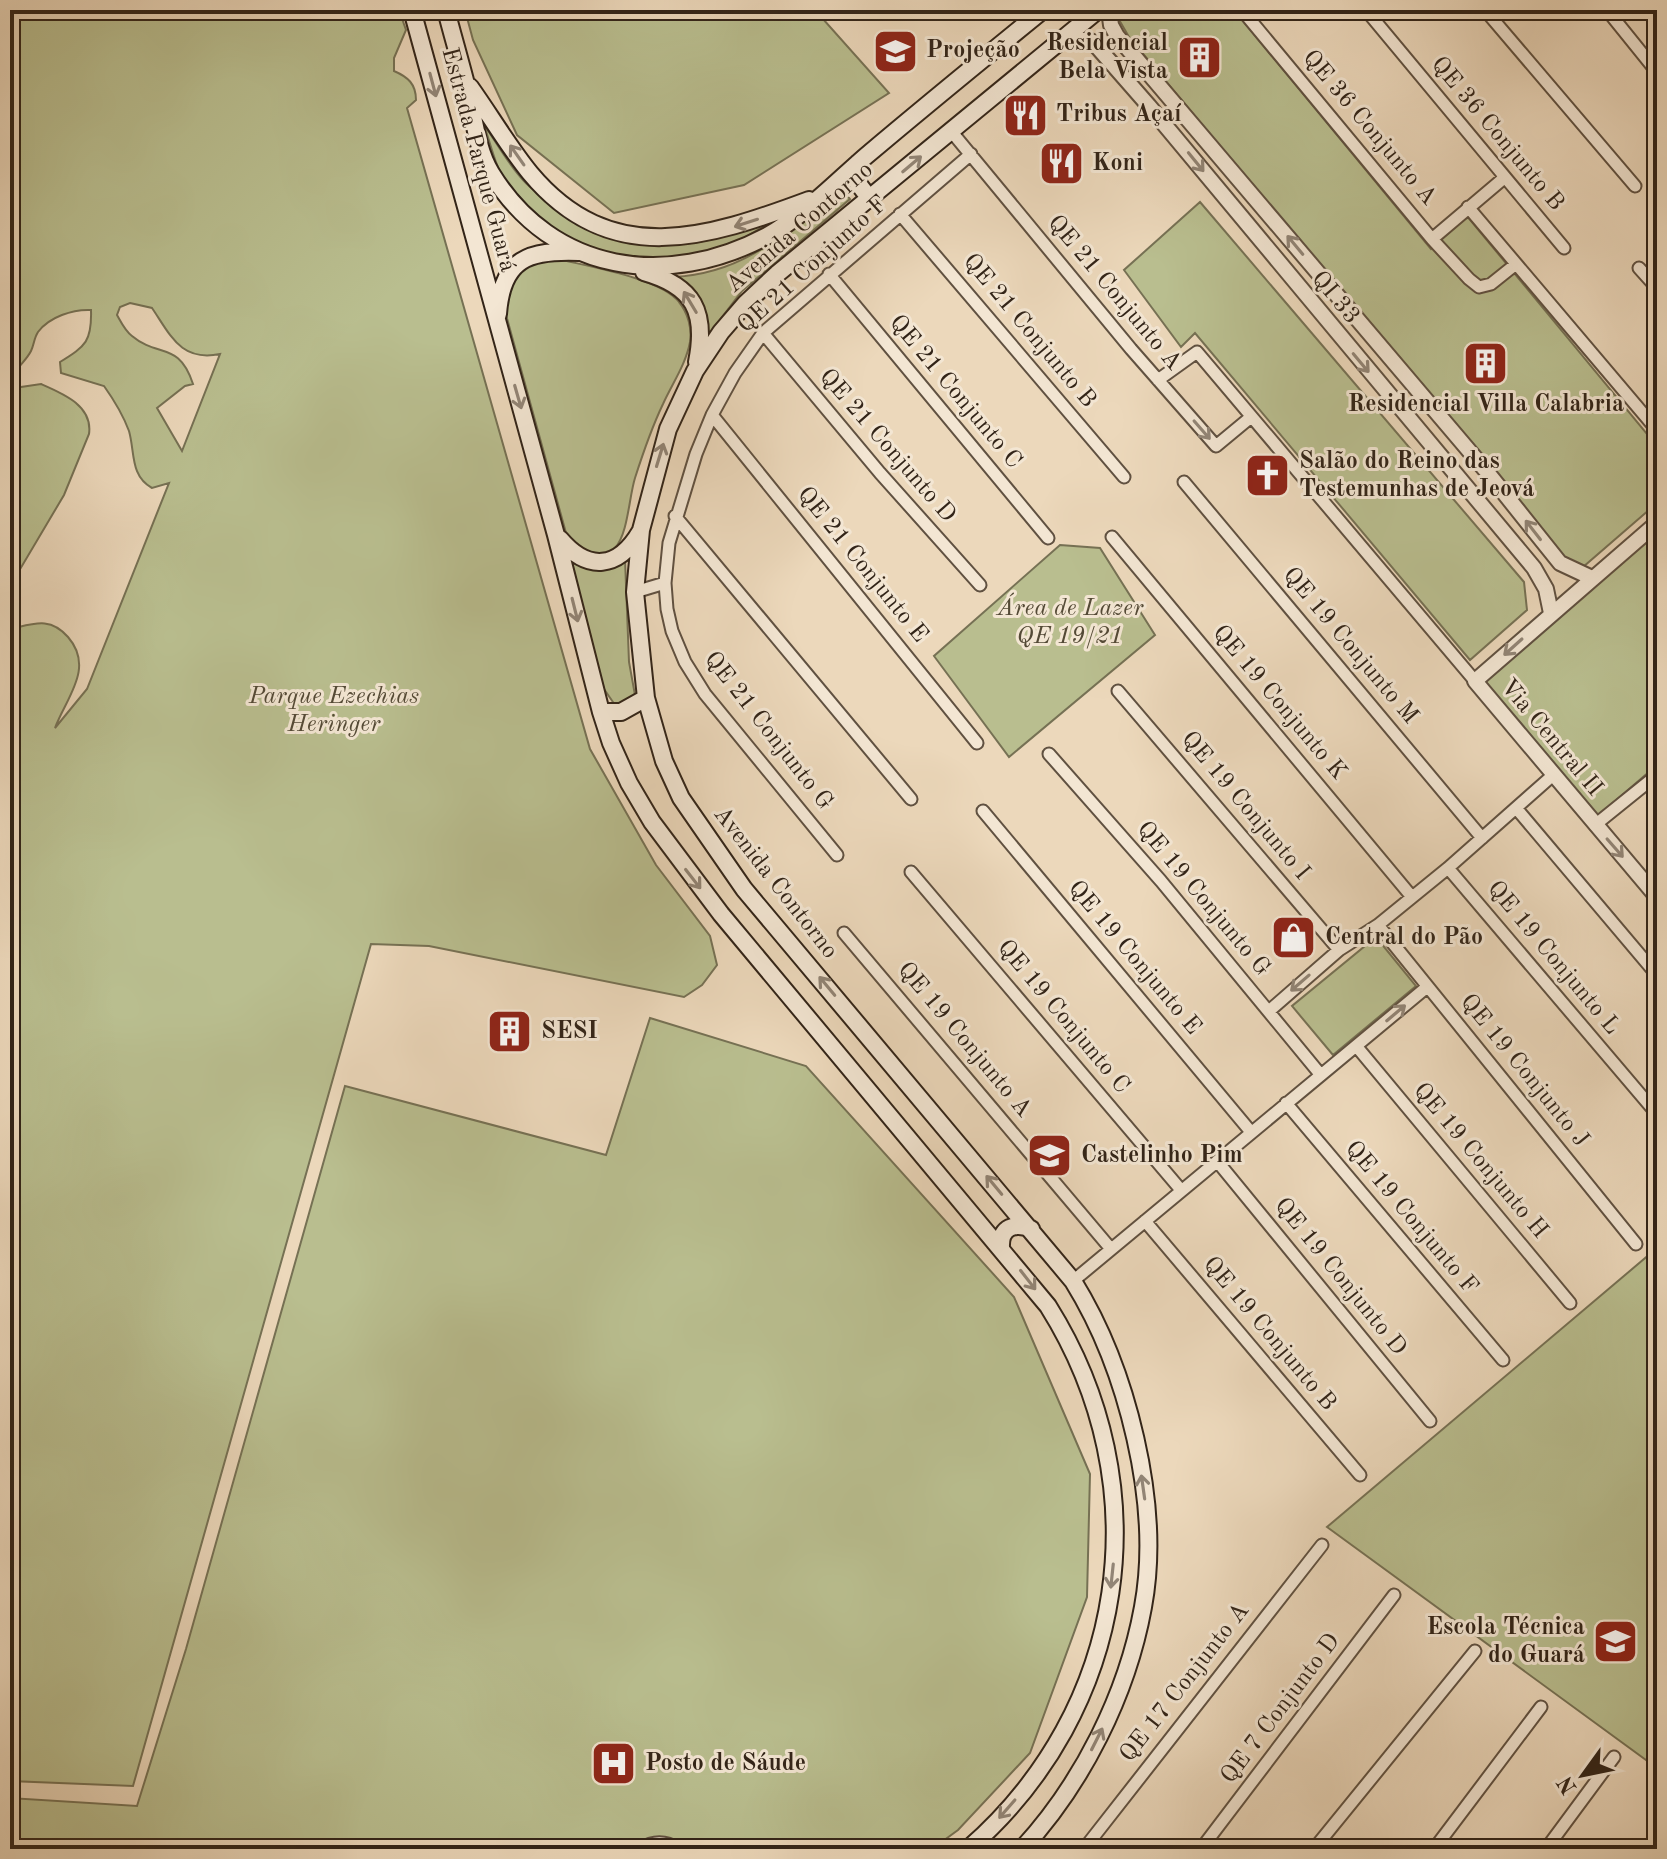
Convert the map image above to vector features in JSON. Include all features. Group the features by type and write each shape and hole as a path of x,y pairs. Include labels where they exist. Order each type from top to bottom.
{"main road":[{"name":"Estrada Parque Guará","path":"412,10 497,322"},
{"name":"Estrada Parque Guará","path":"446,10 480,148 490,172 540,230 581,252"},
{"name":"Avenida Contorno","path":"581,252 629,267 656,268 684,265 768,236 1043,10"},
{"name":"Avenida Contorno","path":"1032,1846 1087,1758 1118,1690 1141,1619 1146,1586 1145,1506 1139,1458 1123,1391 1094,1314 1073,1281 744,889 681,798 664,761 646,698 635,592 641,530 668,429 695,371 721,332 746,303 810,245 1098,10"},
{"path":"465,80 530,173 562,203 589,221 622,233 655,239 685,237 742,225 819,196"},
{"path":"858,163 857,182 870,199"},
{"path":"581,252 535,253 518,263 507,275 499,296 497,322 611,743 629,783 681,864 1048,1306 1077,1358 1094,1401 1109,1455 1116,1511 1115,1546 1109,1600 1096,1659 1079,1704 1040,1769 998,1820 968,1849"},
{"path":"629,267 671,282 681,288 694,305 702,332 695,371"},
{"path":"556,535 574,554 593,562 603,562 628,550 641,530"},
{"path":"601,712 621,712 646,698"},
{"path":"1001,1247 1003,1232 1009,1227 1016,1225 1031,1229"},
{"path":"1077,1358 1097,1358 1107,1345"},
{"path":"1040,1769 1050,1767 1059,1770 1065,1777 1066,1790"}],"street":[{"name":"QI 33","path":"1109,10 1113,30 1488,473 1560,563 1592,578"},
{"name":"QE 36 Conjunto A","path":"1242,10 1432,239 1504,178"},
{"name":"QE 36 Conjunto B","path":"1366,10 1564,248"},
{"path":"1485,10 1635,186"},
{"path":"1607,10 1657,72"},
{"name":"QI 33","path":"1062,40 1093,42 1149,106 1534,568 1546,589 1551,613"},
{"path":"1149,106 1166,93"},
{"name":"QE 21 Conjunto A","path":"951,131 1216,446 1251,417"},
{"name":"QE 21 Conjunto F","path":"665,583 675,516 712,415 735,373 763,333 971,154"},
{"path":"1468,207 1657,430"},
{"name":"QE 21 Conjunto B","path":"900,214 1124,477"},
{"path":"1432,239 1479,287 1491,284 1516,264"},
{"path":"1639,268 1657,288"},
{"name":"QE 21 Conjunto C","path":"829,274 1048,538"},
{"name":"QE 21 Conjunto D","path":"763,333 880,473 980,585"},
{"path":"1158,380 1197,352 1475,681"},
{"name":"QE 21 Conjunto E","path":"712,415 977,743"},
{"path":"1468,490 1488,473"},
{"name":"QE 19 Conjunto M","path":"1184,482 1482,838"},
{"path":"675,516 911,799"},
{"name":"Via Central II","path":"1657,523 1475,681 1657,897"},
{"name":"QE 19 Conjunto K","path":"1112,537 1412,897"},
{"path":"635,592 665,583"},
{"name":"QE 21 Conjunto G","path":"665,583 672,631 685,662 705,694 837,855"},
{"name":"QE 19 Conjunto I","path":"1118,691 1339,950"},
{"name":"QE 19 Conjunto G","path":"1049,754 1170,892 1320,1074"},
{"path":"1595,825 1657,775"},
{"path":"1269,1011 1339,950 1378,925 1448,868 1552,776"},
{"path":"1516,808 1657,975"},
{"name":"QE 19 Conjunto E","path":"983,811 1251,1132"},
{"name":"QE 19 Conjunto L","path":"1448,868 1657,1114"},
{"name":"QE 19 Conjunto C","path":"911,872 1181,1190"},
{"name":"QE 19 Conjunto J","path":"1378,925 1636,1244"},
{"name":"QE 19 Conjunto A","path":"844,933 1111,1249"},
{"path":"1073,1281 1427,987"},
{"name":"QE 19 Conjunto H","path":"1357,1047 1570,1303"},
{"name":"QE 19 Conjunto F","path":"1286,1103 1503,1360"},
{"name":"QE 19 Conjunto D","path":"1217,1161 1430,1421"},
{"name":"QE 19 Conjunto B","path":"1145,1221 1360,1475"},
{"name":"QE 17 Conjunto A","path":"1084,1849 1322,1545"},
{"name":"QE 7 Conjunto D","path":"1201,1849 1394,1595"},
{"path":"1314,1849 1475,1651"},
{"path":"1434,1849 1541,1707"},
{"path":"1546,1849 1614,1757"},
{"path":"640,1849 657,1842 678,1849"}],"green space":[{"name":"Parque Ezechias Heringer","path":"10,10 399,10 406,30 394,58 394,71 407,79 415,90 416,100 407,108 590,749 656,865 710,936 717,965 702,985 684,997 429,946 371,944 133,1786 10,1781 10,629 41,623 55,626 76,649 79,672 55,728 87,689 169,483 152,488 140,477 134,463 129,431 104,386 61,373 60,362 86,342 91,310 69,313 48,322 38,332 31,351 19,367 10,366","holes":["130,303 152,308 172,337 186,350 196,354 220,354 182,451 157,408 185,386 193,384 187,370 174,356 132,336 117,315 120,307"]},
{"path":"465,10 815,10 889,93 744,185 614,213 517,135 473,40"},
{"path":"1122,10 1234,10 1431,249 1467,216 1657,446 1657,503 1583,567 1563,559 1129,37 1118,18"},
{"path":"484,125 512,167 529,186 566,214 605,235 645,244 689,243 729,234 777,215 735,242 689,256 640,258 592,248 553,231 522,204 501,173"},
{"path":"841,188 850,199 742,291 706,338 674,277 700,274 745,258 784,234"},
{"path":"1200,202 1524,582 1527,610 1470,660 1195,333 1181,347 1124,270"},
{"path":"554,258 656,286 679,302 690,326 688,350 644,450 623,534 615,548 601,556 581,550 566,533 505,311 506,286 527,263"},
{"path":"41,384 67,397 82,409 89,424 89,434 64,495 19,571 10,580 10,394 21,387"},
{"path":"1657,529 1657,765 1600,814 1590,814 1481,687 1485,671"},
{"name":"Área de Lazer QE 19/21","path":"1060,545 1100,548 1155,635 1009,757 934,656"},
{"path":"625,559 629,662 635,695 630,703 615,705 604,689 568,560 596,568"},
{"path":"1376,937 1416,986 1333,1055 1292,1006"},
{"path":"650,1018 806,1066 1014,1297 1090,1474 1087,1597 1030,1753 958,1830 932,1849 10,1849 10,1798 137,1806 186,1649 345,1086 606,1155"},
{"path":"1657,1248 1657,1768 1327,1527"}],"place":[{"name":"Projeção","path":"895,51"},
{"name":"Residencial Bela Vista","path":"1199,58"},
{"name":"Tribus Açaí","path":"1025,115"},
{"name":"Koni","path":"1061,164"},
{"name":"Residencial Villa Calabria","path":"1486,363"},
{"name":"Salão do Reino das Testemunhas de Jeová","path":"1268,476"},
{"name":"Central do Pão","path":"1294,938"},
{"name":"SESI","path":"510,1032"},
{"name":"Castelinho Pim","path":"1050,1156"},
{"name":"Escola Técnica do Guará","path":"1616,1642"},
{"name":"Posto de Sáude","path":"614,1764"}]}
